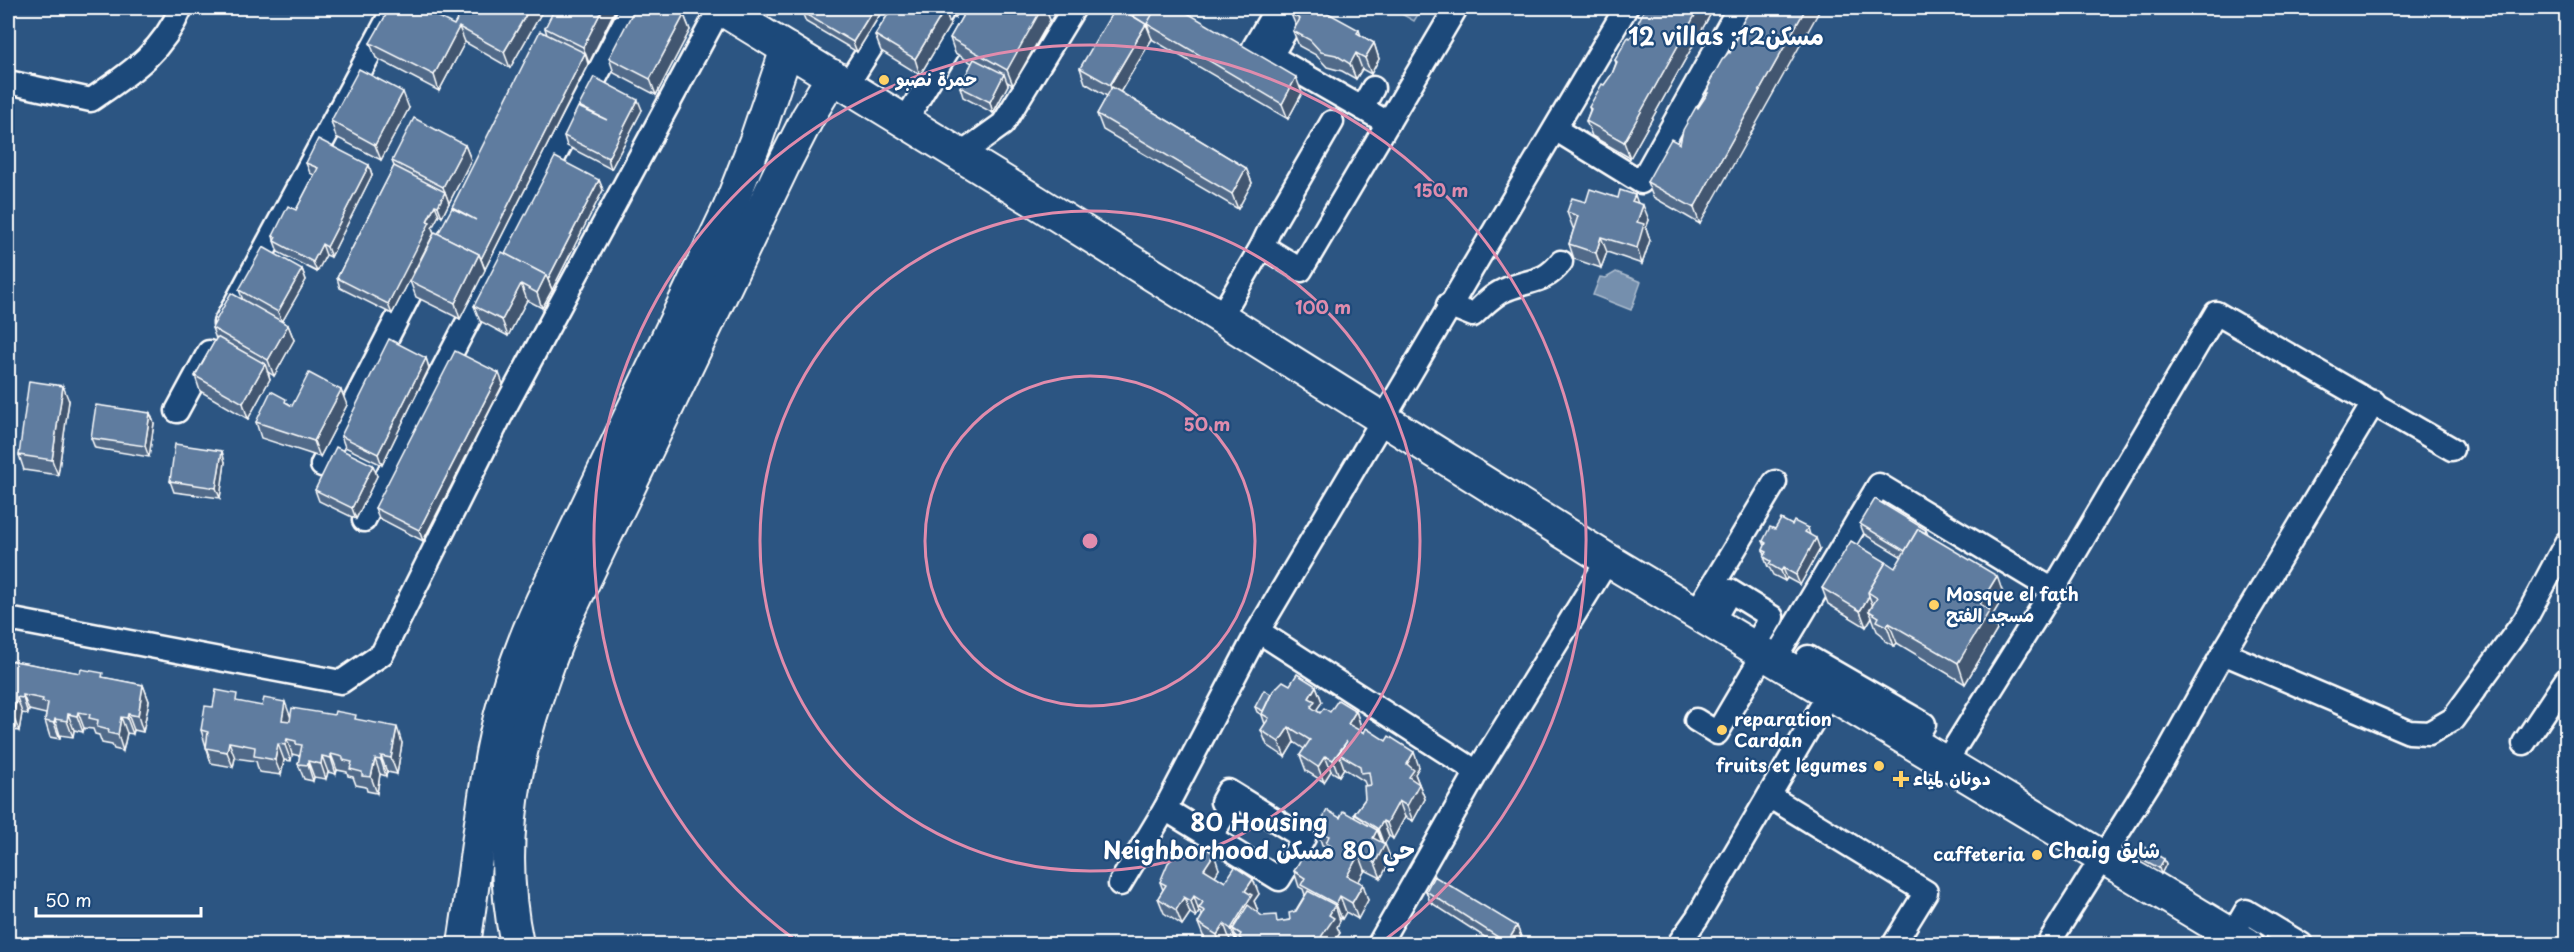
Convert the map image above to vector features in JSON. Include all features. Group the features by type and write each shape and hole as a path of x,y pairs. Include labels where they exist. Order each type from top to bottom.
{"main road":[{"path":"720,8 960,155 1608,560 2240,940"},
{"path":"464,945 489,772 499,724 516,664 542,601 729,208 756,140 787,48"},
{"path":"517,945 507,885 512,793 525,732 544,672 567,616 808,117 840,81"}],"street":[{"path":"8,82 92,100 138,68 173,26 181,8"},
{"path":"177,411 394,8"},
{"path":"364,520 632,8"},
{"path":"8,620 341,682 382,654 503,411 720,8"},
{"path":"840,81 896,8"},
{"path":"905,121 973,8"},
{"path":"960,155 1003,124 1074,8"},
{"path":"1262,246 1301,270 1456,8"},
{"path":"1120,884 1166,809 1258,631 1448,305 1626,8"},
{"path":"1555,129 1641,182 1739,8"},
{"path":"1293,17 1274,50 1308,61 1301,73 1388,123"},
{"path":"1362,108 1373,88"},
{"path":"1220,318 1332,122"},
{"path":"322,465 436,241"},
{"path":"1448,305 1473,315 1493,296 1507,288 1551,275 1561,262"},
{"path":"1945,763 2053,590 2216,313 2452,449"},
{"path":"2048,945 2163,761 2223,653 2374,402"},
{"path":"1704,617 1775,482"},
{"path":"1696,720 1717,733 1773,658 1879,485 2053,590"},
{"path":"2223,653 2409,732 2429,733 2453,718 2525,620 2566,543"},
{"path":"1380,945 1477,772 1608,560"},
{"path":"1258,631 1477,772"},
{"path":"1773,658 1808,657 1924,724 1913,743"},
{"path":"2524,743 2566,681"},
{"path":"1684,945 1680,942 1697,918 1830,692"},
{"path":"1769,796 1926,892 1894,945"},
{"path":"1166,809 1210,837"},
{"path":"2240,940 2246,911 2301,945"}],"shaded area":[{"path":"1391,8 1422,8 1414,21"},
{"path":"1616,272 1641,282 1631,310 1593,295 1600,277 1606,278"}],"building":[{"path":"390,8 420,8 454,25 464,8 530,8 504,52 459,27 434,75 370,43"},
{"path":"555,8 603,8 583,47 545,28"},
{"path":"635,8 671,8 684,15 650,79 609,58"},
{"path":"805,8 874,8 853,42 802,12"},
{"path":"892,8 945,9 915,59 875,35"},
{"path":"967,8 1042,8 1007,70 950,38"},
{"path":"1115,8 1119,8 1146,24 1110,85 1080,68"},
{"path":"1137,8 1153,14 1147,24 1150,32 1146,24 1133,16"},
{"path":"1156,8 1179,8 1296,77 1282,104 1147,24"},
{"path":"1295,8 1318,10 1319,8 1359,30 1357,33 1374,43 1365,58 1356,53 1350,64 1336,55 1321,52 1310,40 1293,31 1300,19 1291,14"},
{"path":"1645,8 1699,8 1624,142 1586,121 1591,109 1589,107 1602,84 1604,85 1612,74 1617,62 1615,60 1628,37 1630,38 1638,27"},
{"path":"1751,8 1806,8 1694,208 1647,182 1671,139 1680,144 1683,130 1696,107 1698,108 1708,93 1706,93 1711,84 1709,83 1722,60 1730,53 1742,28 1740,27"},
{"path":"540,31 585,53 481,259 479,254 438,234 452,208 476,220 452,207"},
{"path":"974,59 1004,74 990,102 960,87"},
{"path":"359,69 403,92 375,145 331,121"},
{"path":"594,77 638,100 608,158 564,136 578,107 607,120 579,106"},
{"path":"1112,87 1246,168 1232,194 1097,114"},
{"path":"414,118 465,145 443,187 392,161"},
{"path":"318,139 369,165 327,247 322,244 313,262 274,241 276,237 273,236 288,206 296,210 318,168 306,163"},
{"path":"555,157 599,180 548,279 546,275 505,254"},
{"path":"394,166 445,192 438,206 435,205 427,221 430,222 388,304 337,278"},
{"path":"1590,189 1618,198 1620,190 1635,195 1632,201 1643,205 1637,222 1644,224 1637,248 1601,237 1596,253 1569,244 1578,216 1567,212 1572,198 1586,202"},
{"path":"435,232 479,254 455,303 410,281"},
{"path":"263,247 302,269 278,312 239,290"},
{"path":"502,252 546,275 537,293 521,284 502,320 474,306"},
{"path":"231,293 288,325 268,360 212,328"},
{"path":"217,337 265,364 243,403 195,376"},
{"path":"389,339 426,358 378,454 341,436"},
{"path":"455,351 499,373 419,530 375,508"},
{"path":"309,373 341,390 314,441 256,422 271,391 286,399 285,402 292,406"},
{"path":"29,381 63,386 52,460 19,455"},
{"path":"96,405 150,413 145,446 91,438"},
{"path":"175,444 222,451 216,488 170,481"},
{"path":"336,447 373,465 352,508 315,490"},
{"path":"1875,499 1926,530 1925,533 1918,529 1905,551 1860,524"},
{"path":"1781,519 1792,525 1794,521 1808,528 1805,532 1816,538 1796,575 1783,568 1781,571 1769,564 1771,561 1764,557 1767,552 1763,550 1766,543 1763,541 1770,527 1775,529"},
{"path":"1918,529 1997,576 1980,604 1990,610 1958,663 1889,623 1887,626 1877,621 1879,617 1869,611 1877,598 1868,592 1886,562 1895,568"},
{"path":"1851,541 1886,562 1868,592 1869,596 1860,611 1822,588"},
{"path":"8,660 80,673 81,669 103,673 102,677 143,685 138,716 128,714 127,718 121,717 118,735 97,727 98,720 89,718 90,714 78,712 77,716 68,714 67,721 55,719 54,723 45,721 48,703 42,702 43,699 23,695 23,698 17,697 13,716 8,715"},
{"path":"1297,674 1316,686 1309,698 1315,701 1311,707 1320,713 1324,708 1330,712 1338,700 1356,711 1348,724 1364,733 1366,728 1386,741 1389,736 1414,752 1407,764 1414,770 1409,777 1419,784 1407,806 1399,801 1387,823 1383,821 1378,829 1354,814 1365,799 1364,786 1371,785 1369,772 1361,773 1360,766 1339,754 1347,741 1333,760 1325,756 1318,767 1300,755 1310,740 1289,727 1279,742 1261,730 1269,718 1262,714 1273,691 1283,681 1290,685"},
{"path":"216,690 237,694 236,701 262,706 264,698 285,702 282,720 290,721 292,708 334,715 335,711 356,715 355,719 397,727 391,758 381,756 381,760 375,759 371,777 362,776 362,772 350,769 352,762 331,754 331,758 322,756 321,764 308,761 308,765 298,764 302,745 287,739 285,745 278,744 275,760 254,756 255,747 229,742 227,752 206,748 208,732 201,730 205,706 213,707"},
{"path":"1264,690 1271,694 1263,711 1255,707"},
{"path":"1327,810 1340,818 1343,811 1377,830 1373,838 1385,844 1375,863 1359,854 1347,876 1363,884 1352,903 1340,896 1336,904 1301,885 1305,878 1294,871 1305,852 1317,858 1320,852 1326,855 1331,846 1326,843 1329,836 1317,829"},
{"path":"1196,842 1214,854 1204,869 1225,882 1235,867 1253,879 1245,891 1252,895 1231,929 1224,924 1217,935 1198,923 1205,911 1199,908 1203,902 1194,896 1191,901 1184,897 1176,910 1158,898 1166,885 1160,882 1168,863 1181,849 1189,854"},
{"path":"2144,847 2164,859 2159,868 2138,857"},
{"path":"1434,876 1517,926 1507,943 1426,891"},
{"path":"1308,891 1335,905 1329,915 1334,918 1321,937 1326,940 1324,945 1250,945 1239,938 1241,934 1233,929 1248,905 1262,916 1276,915 1277,922 1290,920 1289,913 1296,911"}],"place":[{"name":"حمرة نصبو","path":"884,80"},
{"name":"Mosque el fath مسجد الفتح","path":"1934,605"},
{"name":"reparation Cardan","path":"1722,730"},
{"name":"fruits et legumes","path":"1879,766"},
{"name":"دونان لمياء","path":"1901,779"},
{"name":"caffeteria","path":"2037,855"}],"district":[{"name":"12 villas ;12مسكن","path":"1726,37"},
{"name":"80 Housing Neighborhood حي 80 مسكن","path":"1259,837"},
{"name":"Chaig شايق","path":"2104,851"}]}
